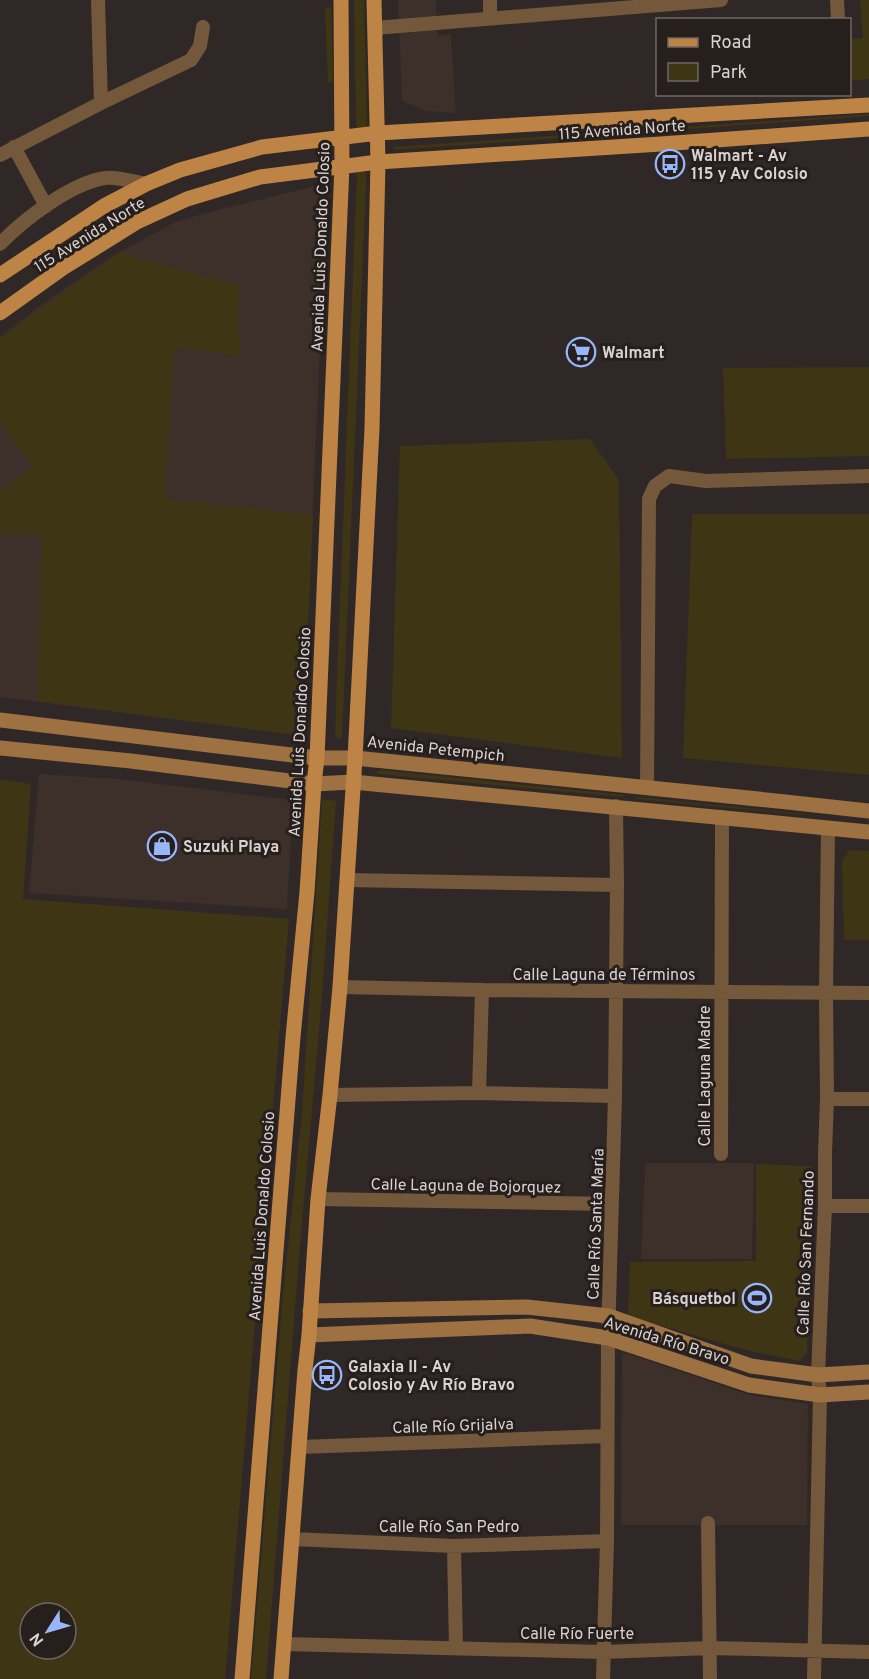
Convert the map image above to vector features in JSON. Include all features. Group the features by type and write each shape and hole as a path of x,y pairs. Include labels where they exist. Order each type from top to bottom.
{"main road":[{"name":"Avenida Luis Donaldo Colosio","path":"242,1679 293,1037 318,758 342,166 341,0"},
{"path":"281,1679 318,1199 340,987 355,758 372,429 378,162 374,0"},
{"name":"115 Avenida Norte","path":"0,275 104,206 146,184 180,170 262,147 378,133 728,114 844,100"},
{"path":"844,100 869,105"},
{"name":"115 Avenida Norte","path":"0,314 63,268 137,222 187,199 260,177 378,162 673,144 869,129"},
{"name":"Avenida Petempich","path":"0,720 318,758 355,758 869,811"},
{"path":"0,748 130,761 314,784 353,782 869,832"},
{"name":"Avenida Río Bravo","path":"310,1311 527,1307 609,1316 751,1366 818,1375 869,1372"},
{"name":"Avenida Río Bravo","path":"309,1335 530,1326 608,1338 749,1385 820,1395 869,1392"}],"street":[{"path":"98,0 101,103"},
{"path":"490,0 490,18"},
{"path":"375,28 721,0"},
{"path":"837,0 838,18"},
{"path":"0,155 101,103 192,60 200,46 203,27"},
{"path":"14,147 46,206"},
{"path":"0,244 11,233 71,189 106,177 146,184"},
{"path":"647,788 649,499 655,486 669,476 706,481 869,476"},
{"name":"Calle Río Santa María","path":"603,1679 607,1541 608,1338 615,1096 616,806"},
{"name":"Calle Laguna Madre","path":"721,1154 722,817"},
{"name":"Calle Río San Fernando","path":"814,1679 820,1395 818,1375 827,1099 828,828"},
{"path":"347,880 617,885"},
{"name":"Calle Laguna de Términos","path":"340,987 869,993"},
{"path":"479,1093 482,990"},
{"path":"330,1095 479,1093 615,1096"},
{"path":"827,1099 869,1099"},
{"name":"Calle Laguna de Bojorquez","path":"318,1199 612,1204"},
{"path":"825,1206 869,1206"},
{"name":"Calle Río Grijalva","path":"300,1447 607,1436"},
{"path":"708,1523 710,1679"},
{"name":"Calle Río San Pedro","path":"291,1539 454,1545 607,1541"},
{"path":"454,1545 456,1648"},
{"name":"Calle Río Fuerte","path":"284,1644 603,1652 710,1648 869,1652"}],"shaded area":[{"path":"398,0 436,0 438,36 451,34 456,113 426,111 402,101"},
{"path":"327,183 303,736 0,697 0,337 109,258 175,222"},
{"name":"Suzuki Playa","path":"39,774 119,779 293,800 287,909 29,893"},
{"path":"645,1163 754,1163 752,1259 641,1259"},
{"path":"622,1354 628,1354 749,1395 808,1404 807,1525 621,1525"}],"green space":[{"path":"354,0 364,0 367,128 357,128 356,123"},
{"path":"860,0 869,0 869,79 851,81 851,39 863,38"},
{"path":"325,7 331,7 333,82 328,83"},
{"path":"869,114 869,116 394,150 393,147"},
{"path":"357,172 366,172 366,184 342,737 339,739 335,736"},
{"path":"122,251 139,259 239,285 240,356 174,347 165,499 313,515 303,736 37,701 42,535 0,535 0,491 33,466 0,422 0,338"},
{"path":"869,367 869,456 726,459 723,368"},
{"path":"590,439 619,480 622,758 391,728 400,446"},
{"path":"692,514 869,514 869,775 683,758"},
{"path":"379,770 624,795 623,797 378,774 376,772"},
{"path":"0,779 31,784 23,899 289,919 225,1679 0,1679"},
{"path":"637,797 805,814 805,815 637,799"},
{"path":"322,799 336,801 322,996 266,1679 251,1679 283,1295 302,1112"},
{"path":"850,850 869,851 869,940 844,940 842,861"},
{"path":"756,1164 812,1166 807,1353 799,1361 742,1349 628,1316 630,1262 756,1261"}],"place":[{"name":"Walmart - Av 115 y Av Colosio","path":"670,164"},
{"name":"Walmart","path":"581,352"},
{"name":"Suzuki Playa","path":"162,846"},
{"name":"Básquetbol","path":"757,1298"},
{"name":"Galaxia II - Av Colosio y Av Río Bravo","path":"327,1375"}]}
